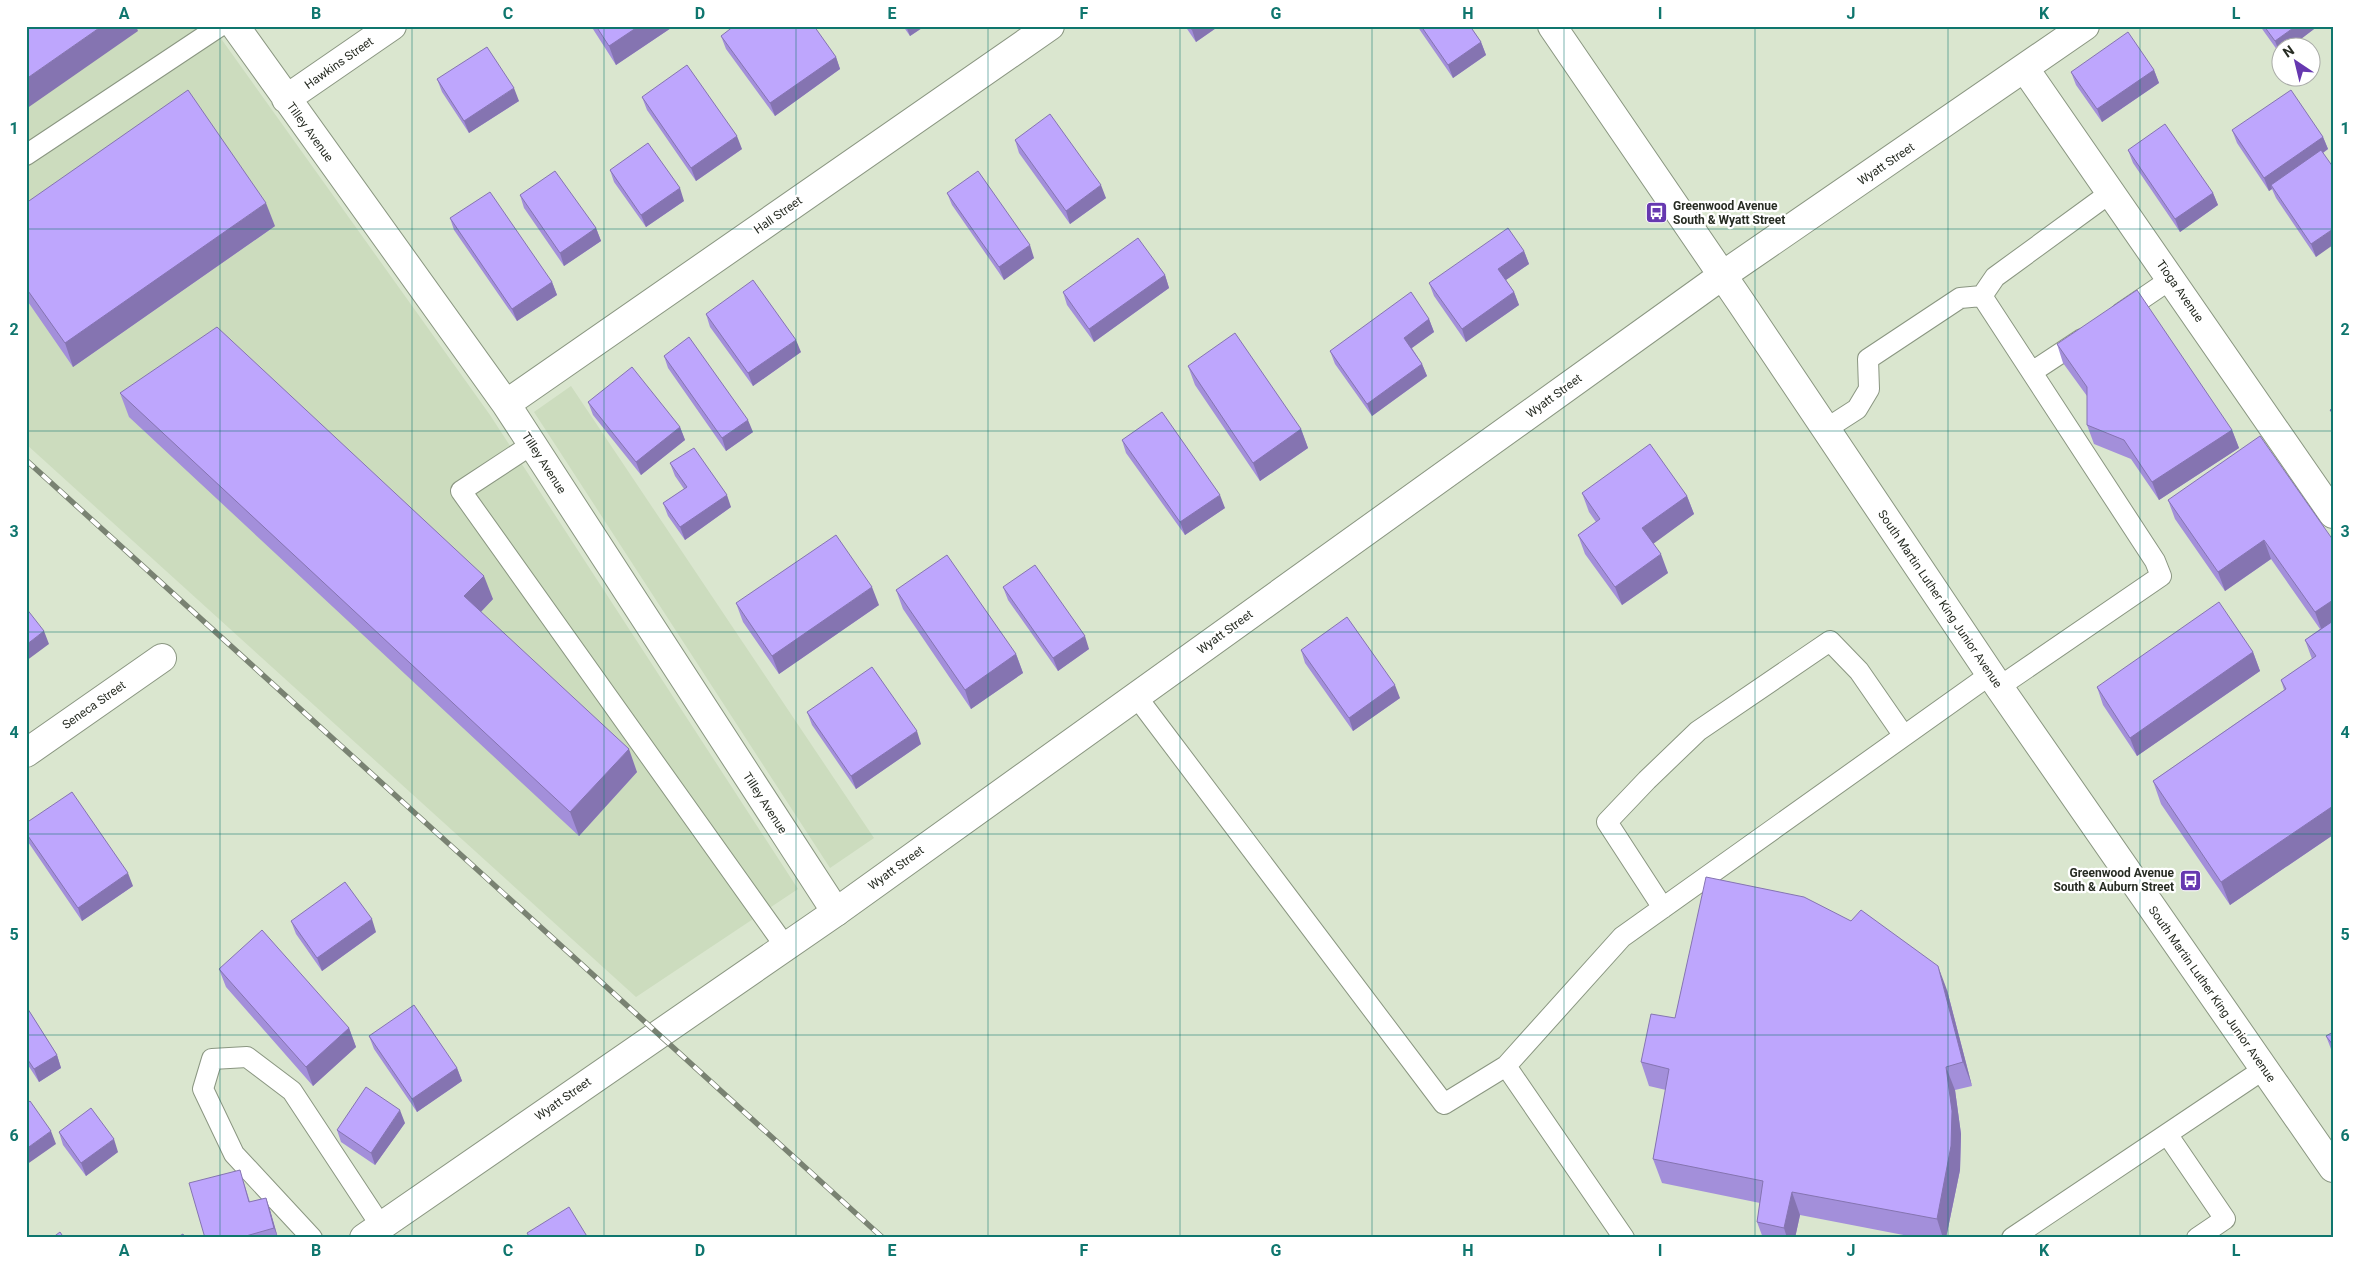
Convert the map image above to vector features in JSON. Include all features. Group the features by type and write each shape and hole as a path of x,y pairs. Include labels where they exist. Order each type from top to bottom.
{"street":[{"name":"Tilley Avenue","path":"235,26 506,404 531,446 836,912"},
{"name":"Hawkins Street","path":"286,99 392,26"},
{"name":"Hall Street","path":"506,404 1050,26"},
{"name":"South Martin Luther King Junior Avenue","path":"1552,26 1723,275 1995,680 2333,1168"},
{"name":"Wyatt Street","path":"373,1232 836,912 1723,275 2085,26"},
{"name":"Tioga Avenue","path":"2025,69 2333,514"},
{"name":"Seneca Street","path":"26,753 162,658"}],"lane":[{"path":"26,155 220,26"},
{"path":"1982,296 1995,277 2110,192"},
{"path":"2032,372 2171,279"},
{"path":"1136,696 1444,1104 1506,1066 1622,937 1904,736 2161,576 2155,561 1982,296"},
{"path":"1826,429 1857,409 1869,389 1868,359 1960,298 1982,296"},
{"path":"531,446 461,491 786,946"},
{"path":"1662,908 1607,822 1698,731 1830,641 1859,671 1904,736"},
{"path":"312,1238 234,1154 203,1089 212,1059 247,1057 292,1091 373,1232"},
{"path":"1506,1066 1624,1238"},
{"path":"2012,1238 2264,1069"},
{"path":"2167,1134 2225,1219 2197,1238"}],"shaded area":[{"path":"26,26 212,26 490,415 798,889 636,997 26,444"},
{"path":"571,386 874,838 830,868 534,412"}],"building":[{"path":"26,26 102,26 26,79"},
{"path":"596,26 639,26 609,46"},
{"path":"734,26 814,26 836,57 770,103 721,36"},
{"path":"1421,26 1470,26 1481,42 1448,65"},
{"path":"2264,26 2296,26 2279,38 2273,38"},
{"path":"2128,32 2154,70 2097,109 2071,72"},
{"path":"487,47 514,88 464,121 437,79"},
{"path":"687,65 737,136 691,168 642,97"},
{"path":"188,90 266,203 65,343 26,288 26,203"},
{"path":"2291,90 2323,137 2264,178 2232,130"},
{"path":"1050,114 1101,185 1066,211 1015,140"},
{"path":"2165,124 2213,193 2175,219 2128,150"},
{"path":"648,143 680,188 641,215 610,170"},
{"path":"2321,150 2333,167 2333,229 2311,244 2271,185"},
{"path":"555,171 596,228 560,253 520,195"},
{"path":"978,171 1030,245 999,267 947,193"},
{"path":"490,192 552,282 512,309 450,218"},
{"path":"1508,228 1524,251 1498,269 1514,292 1462,329 1429,283"},
{"path":"1138,238 1165,275 1089,329 1063,292"},
{"path":"753,280 796,340 748,373 706,314"},
{"path":"2137,290 2232,430 2152,482 2124,440 2087,425 2087,387 2057,344"},
{"path":"1411,292 1429,319 1404,338 1422,364 1367,404 1330,351"},
{"path":"217,327 484,576 464,596 629,749 570,812 120,393"},
{"path":"1235,333 1301,429 1253,463 1188,366"},
{"path":"689,337 748,420 722,438 664,356"},
{"path":"632,367 680,427 636,462 588,402"},
{"path":"1162,412 1220,495 1180,522 1122,440"},
{"path":"2260,436 2333,540 2333,600 2315,612 2264,540 2218,572 2168,500"},
{"path":"1650,444 1687,496 1642,528 1661,554 1615,587 1578,535 1600,519 1582,493"},
{"path":"694,448 727,495 680,527 663,503 687,487 670,463"},
{"path":"836,535 872,587 772,656 736,603"},
{"path":"947,555 1016,654 965,690 896,590"},
{"path":"1035,565 1085,636 1053,658 1003,587"},
{"path":"2219,602 2253,652 2130,738 2097,687"},
{"path":"26,608 44,631 26,645"},
{"path":"1347,617 1395,685 1349,718 1301,650"},
{"path":"2333,621 2333,806 2221,882 2153,781 2286,689 2281,680 2316,656 2305,640"},
{"path":"872,667 917,731 851,776 807,712"},
{"path":"72,792 128,873 78,908 26,833 26,823"},
{"path":"1706,877 1804,897 1851,921 1861,910 1938,966 1963,1062 1946,1067 1952,1111 1951,1146 1937,1219 1792,1192 1784,1228 1757,1222 1763,1181 1653,1159 1669,1069 1641,1062 1651,1014 1675,1018"},
{"path":"345,882 372,919 317,958 291,921"},
{"path":"262,930 349,1028 306,1067 219,969"},
{"path":"414,1005 457,1068 412,1099 369,1036"},
{"path":"26,1006 57,1055 34,1069 26,1057"},
{"path":"2333,1032 2333,1045 2326,1036"},
{"path":"366,1087 400,1110 371,1153 337,1130"},
{"path":"30,1101 51,1131 26,1149 26,1104"},
{"path":"91,1108 114,1139 81,1163 59,1132"},
{"path":"240,1170 249,1202 266,1198 274,1228 239,1238 205,1238 189,1183"},
{"path":"569,1207 588,1238 530,1238 527,1233"},
{"path":"60,1232 64,1238 52,1238"},
{"path":"183,1234 185,1238 176,1238"}],"railway":[{"path":"26,460 883,1238"}],"place":[{"name":"Greenwood Avenue South & Wyatt Street","path":"1657,213"},
{"name":"Greenwood Avenue South & Auburn Street","path":"2190,880"}]}
